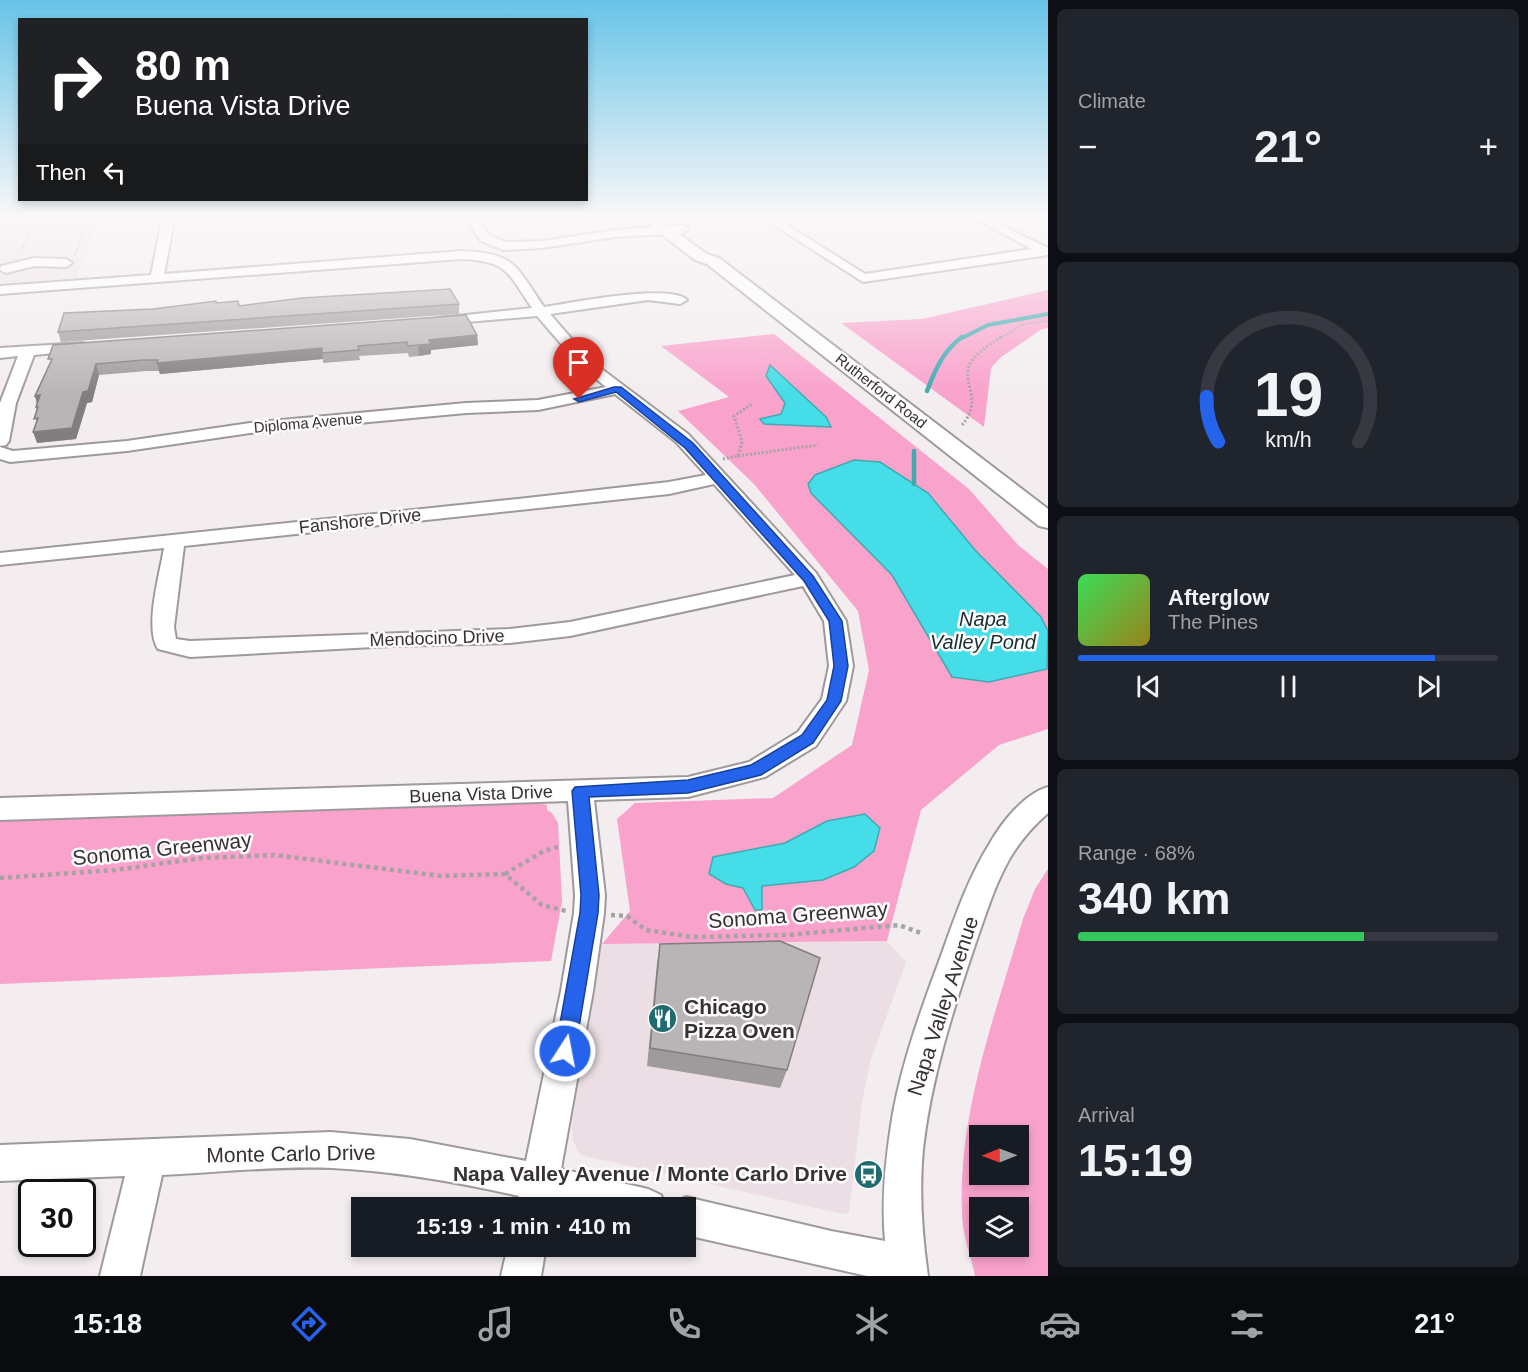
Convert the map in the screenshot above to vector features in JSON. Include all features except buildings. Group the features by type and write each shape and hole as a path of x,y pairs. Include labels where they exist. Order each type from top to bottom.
{"main road":[{"name":"Rutherford Road","path":"733,276 1048,521"}],"street":[{"path":"0,290 189,276"},
{"name":"Buena Vista Drive","path":"0,809 688,787 756,770 807,739 834,701 841,666 835,621 809,578 717,469 682,438 586,364 540,312 519,276"},
{"path":"859,276 863,278 880,276"},
{"path":"420,324 540,312 648,296 680,300"},
{"path":"0,354 103,346"},
{"path":"0,441 8,403 28,351"},
{"name":"Diploma Avenue","path":"0,452 10,457 127,446 262,427 466,408 538,405 617,389"},
{"name":"Fanshore Drive","path":"0,559 669,488 717,469"},
{"name":"Mendocino Drive","path":"175,540 163,627 166,644 190,649 360,640 510,636 570,629 809,578"},
{"path":"537,1195 577,990 589,913 590,895 580,791"},
{"name":"Napa Valley Avenue","path":"907,1270 903,1204 904,1157 910,1110 924,1053 990,865 1007,837 1048,797"},
{"name":"Monte Carlo Drive","path":"0,1164 330,1150 383,1152 537,1195 554,1197"},
{"path":"120,1276 148,1158"},
{"path":"696,1218 907,1270"},
{"path":"522,1276 525,1257"}],"path":[{"path":"962,425 969,418 973,409 969,366 973,359 1005,334 1024,324 1048,321"},
{"path":"738,456 742,442 734,416 752,404"},
{"path":"717,469 738,456 818,445"},
{"name":"Sonoma Greenway","path":"0,878 64,875 202,858 274,855 441,876 505,874 544,851 561,846"},
{"path":"505,874 542,905 570,912"},
{"name":"Sonoma Greenway","path":"608,915 627,916 646,930 692,938 787,935 899,925 921,933"}],"shaded area":[{"path":"0,276 78,276 77,278 0,283"},
{"path":"1048,290 1048,328 1042,329 1001,357 991,368 984,427 841,323 922,319"},
{"path":"774,334 969,489 1018,545 1048,569 1048,729 999,745 921,810 887,941 602,944 630,911 617,819 635,803 773,798 852,745 869,670 858,611 754,484 678,411 729,397 661,346"},
{"path":"536,803 547,805 547,810 552,813 558,823 562,901 551,961 0,984 0,821"},
{"path":"1048,869 1048,1276 975,1276 970,1257 1029,1257 1029,1197 969,1197 969,1253 962,1221 962,1175 972,1101 990,1028 1023,919 1035,889"},
{"path":"887,941 906,962 870,1062 862,1102 849,1213 843,1214 580,1155 573,1140 572,1124 602,944"}],"water":[{"path":"770,365 826,417 831,427 764,424 760,419 781,414 785,403 766,376"},
{"name":"Napa Valley Pond","path":"854,460 880,462 928,493 975,550 1041,617 1048,631 1047,669 989,682 952,677 892,575 811,493 808,484 815,475"},
{"path":"865,814 880,828 874,851 854,867 823,880 762,886 762,910 755,910 743,888 726,884 709,874 713,857 785,843 827,821"}],"waterway":[{"path":"960,339 988,325 1048,314"},
{"path":"927,391 945,355 962,337"},
{"path":"914,451 914,484"}],"place":[{"name":"Chicago Pizza Oven","path":"663,1019"},
{"name":"Napa Valley Avenue / Monte Carlo Drive","path":"868,1174"}],"route":[{"path":"565,1051 589,913 590,895 580,791 688,787 756,770 807,739 834,701 841,666 835,621 823,598 809,578 689,445 617,389 579,399"}]}
